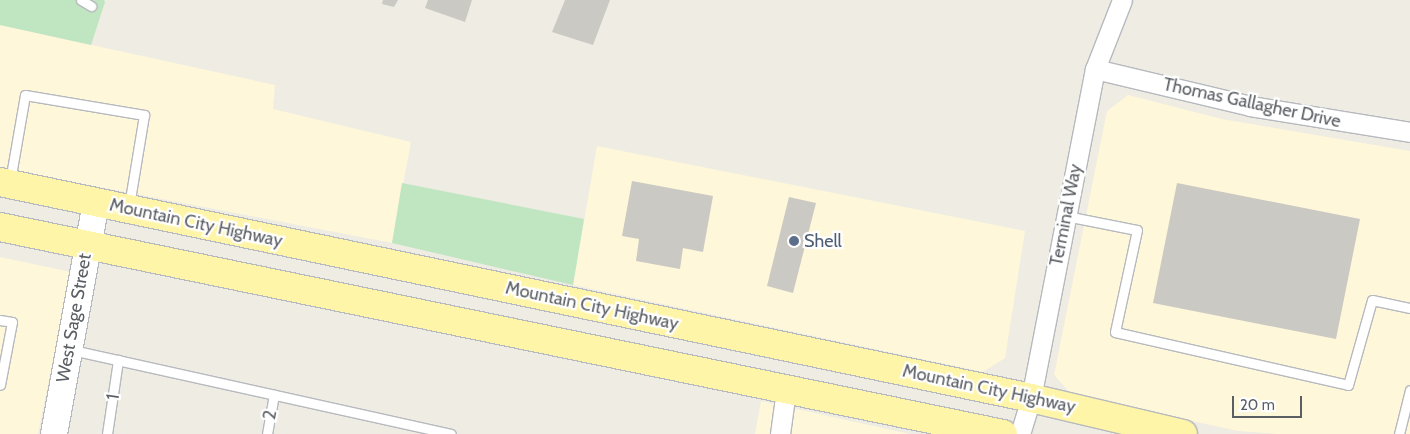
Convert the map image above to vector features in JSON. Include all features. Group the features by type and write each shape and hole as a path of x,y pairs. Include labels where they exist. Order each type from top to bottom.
{"main road":[{"name":"Mountain City Highway","path":"5,183 1031,398 1184,434"},
{"path":"0,227 1003,434"}],"street":[{"name":"Terminal Way","path":"1020,434 1031,398 1095,69 1122,0"},
{"name":"Thomas Gallagher Drive","path":"1095,69 1250,106 1410,132"},
{"name":"West Sage Street","path":"54,434 96,202"},
{"path":"780,434 786,390"}],"lane":[{"path":"81,0 92,6"},
{"path":"5,183 25,95 144,115 128,209"},
{"path":"1066,216 1137,230 1116,332 1348,385 1372,300 1410,308"},
{"path":"0,320 12,322 0,384"},
{"path":"69,350 427,431 451,434"},
{"name":"1","path":"107,434 118,360"},
{"path":"1399,434 1410,390"},
{"name":"2","path":"267,434 274,395"}],"shaded area":[{"path":"0,25 275,85 273,109 411,142 392,243 0,168"},
{"path":"1128,95 1222,119 1410,151 1410,434 1278,434 1238,431 1072,395 1054,375 1107,111"},
{"path":"597,146 1025,231 1005,358 983,372 573,285"},
{"path":"0,257 71,272 38,434 0,434"},
{"path":"761,401 910,434 755,434"}],"green space":[{"path":"0,0 104,0 105,2 91,45 0,25"},
{"path":"402,183 584,219 573,285 392,243"}],"building":[{"path":"383,0 398,0 394,7 382,4"},
{"path":"428,0 472,0 465,22 425,8"},
{"path":"565,0 610,0 593,45 552,32"},
{"path":"632,181 713,196 703,252 683,248 680,269 636,261 639,239 622,236"},
{"path":"1177,183 1360,219 1336,339 1153,303"},
{"path":"789,197 816,203 793,293 767,286"}],"place":[{"name":"Shell","path":"794,241"}]}
